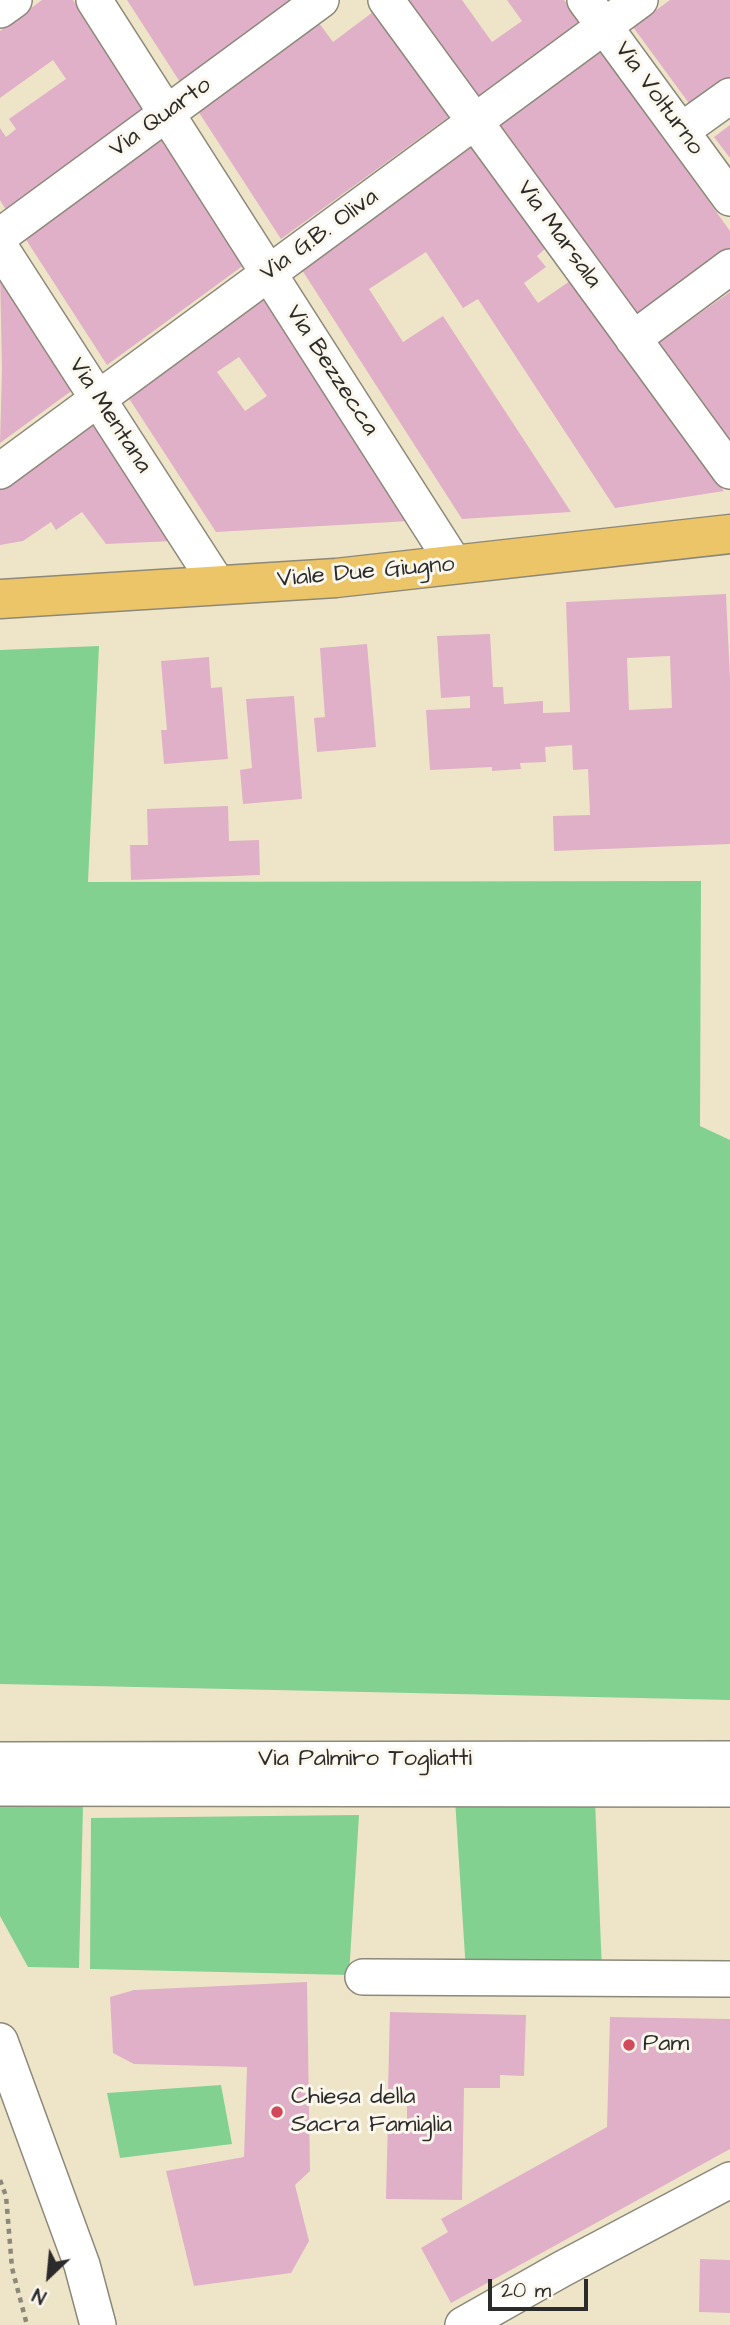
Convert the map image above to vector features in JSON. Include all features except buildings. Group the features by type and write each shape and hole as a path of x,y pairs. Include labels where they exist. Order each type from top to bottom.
{"main road":[{"name":"Viale Due Giugno","path":"0,599 336,578 730,534"}],"street":[{"path":"0,10 14,0"},
{"name":"Via Bezzecca","path":"94,0 455,565"},
{"name":"Via Quarto","path":"0,236 321,0"},
{"name":"Via Marsala","path":"386,0 730,471"},
{"name":"Via G.B. Oliva","path":"0,471 475,122 595,13 640,0"},
{"name":"Via Volturno","path":"595,13 730,198"},
{"path":"681,131 730,96"},
{"name":"Via Mentana","path":"0,247 218,586"},
{"path":"633,338 730,267"},
{"name":"Via Palmiro Togliatti","path":"0,1760 730,1759"},
{"name":"Via Palmiro Togliatti","path":"0,1788 730,1789"},
{"path":"363,1977 730,1979"},
{"path":"0,2041 82,2264 98,2325"},
{"path":"463,2325 730,2180"}],"path":[{"path":"0,2180 6,2196 12,2268 27,2325"}],"green space":[{"path":"99,646 88,882 701,881 700,1126 730,1140 730,1700 0,1684 0,650"},
{"path":"455,1799 595,1800 602,1971 466,1972"},
{"path":"0,1802 83,1806 79,1968 28,1967 0,1916"},
{"path":"359,1815 349,1975 90,1969 91,1818"},
{"path":"221,2085 232,2144 120,2158 107,2093"}],"place":[{"name":"Pam","path":"629,2045"},
{"name":"Chiesa della Sacra Famiglia","path":"277,2112"}]}
